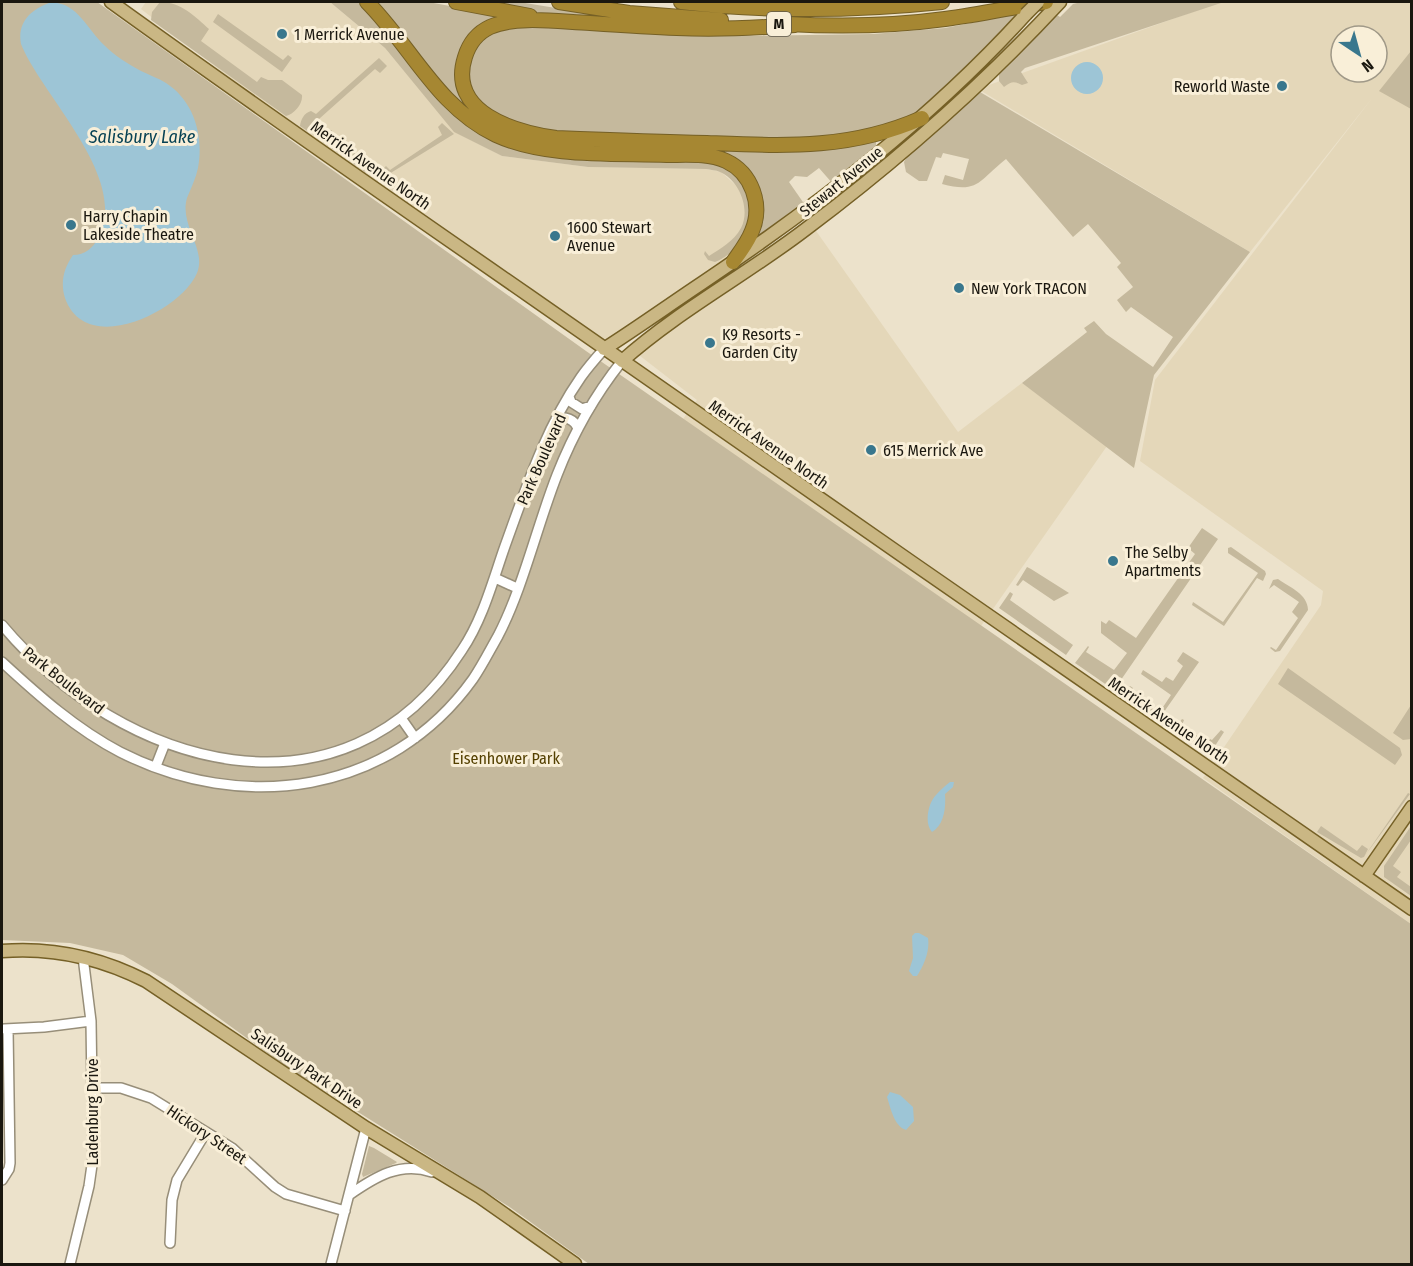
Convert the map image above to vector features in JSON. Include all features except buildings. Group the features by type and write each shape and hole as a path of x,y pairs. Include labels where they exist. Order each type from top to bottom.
{"highway":[{"path":"367,2 393,30 446,99 475,123 497,135 526,145 547,149 701,155 725,161 734,166 744,175 752,188 757,206 753,229 733,262"},
{"path":"456,2 552,20 742,30 795,25"},
{"name":"M","path":"559,2 678,18 856,26 905,24 1053,4"},
{"name":"M","path":"681,2 830,9 942,2"},
{"path":"552,20 501,23 488,28 473,40 463,61 463,84 474,104 488,117 514,130 556,138 795,146 838,143 875,136 922,118"}],"main road":[{"name":"Merrick Avenue North","path":"111,2 604,349 1412,909"},
{"name":"Stewart Avenue","path":"604,349 809,209 881,153 992,52 1038,2"},
{"name":"Stewart Avenue","path":"622,361 691,309 806,230 892,161 967,97 1053,4"},
{"path":"881,153 892,161"},
{"path":"881,153 881,170"},
{"path":"806,230 809,209"},
{"path":"759,244 778,249"},
{"path":"1364,876 1412,807"},
{"name":"Salisbury Park Drive","path":"2,951 37,950 83,957 111,965 146,981 366,1128 480,1197 575,1264"}],"street":[{"name":"Park Boulevard","path":"2,626 31,656 91,704 133,729 196,754 257,764 294,761 353,746 401,718 440,682 464,648 495,578 524,492 556,419 581,377 604,349"},
{"name":"Park Boulevard","path":"2,662 56,710 88,733 122,752 156,766 204,781 258,788 292,786 323,781 374,763 415,738 446,712 473,679 499,634 557,473 591,405 622,361"},
{"path":"569,397 571,402 582,409 591,405"},
{"path":"556,419 564,417 570,419 579,429"},
{"path":"495,578 517,588"},
{"path":"401,718 415,738"},
{"path":"156,766 165,743"},
{"name":"Ladenburg Drive","path":"70,1264 91,1174 92,1021 83,957"},
{"path":"2,1180 10,1163 5,1029 92,1021"},
{"name":"Hickory Street","path":"93,1088 121,1088 142,1094 160,1103 244,1157 286,1194 345,1211"},
{"path":"331,1264 366,1128"},
{"path":"170,1243 172,1200 177,1180 206,1132"},
{"path":"349,1195 374,1178 392,1171 411,1168 425,1169 446,1176"}],"shaded area":[{"path":"146,2 330,2 385,48 455,132 502,156 588,167 706,169 721,172 740,189 755,238 605,352 326,152 141,9"},
{"path":"1220,2 1411,2 1411,924 1203,778 1321,605 1323,591 1140,461 1155,380 1373,97 1250,252 978,89"},
{"path":"814,228 958,432 1022,383 1107,446 981,626 683,419 697,400 635,352"}],"green space":[{"name":"Eisenhower Park","path":"2,2 97,2 586,351 1411,924 1411,1264 589,1264 511,1208 291,1070 172,984 123,955 70,943 2,940"},
{"path":"160,2 174,4 198,19 209,29 201,41 257,82 261,77 268,80 282,80 302,95 297,108 286,116 151,20 152,12"},
{"path":"330,2 360,2 495,139 708,160 731,169 746,185 751,197 750,223 744,235 727,256 715,262 708,260 704,254 705,251 709,256 731,241 744,220 744,204 738,188 733,181 718,171 588,167 502,156 454,132 385,48"},
{"path":"373,2 428,2 505,16 460,57 471,108 467,112"},
{"path":"474,2 519,2 611,17 610,21 554,15"},
{"path":"1081,2 1224,2 1025,68 1021,72 1028,83 1022,85 1013,82 1004,87 999,81 999,73 1057,15 1060,17 1073,4"},
{"path":"218,14 283,60 288,55 292,58 282,72 213,22"},
{"path":"1017,14 1005,27 1006,29 926,106 895,125 828,141 580,136 505,122 474,96 467,76 469,58 478,42 495,30 523,24 578,30 645,30 754,36 873,34 945,28"},
{"path":"1411,51 1411,109 1379,91 1385,84 1389,84 1389,78"},
{"path":"379,58 387,66 380,73 375,69 319,119 323,127 318,133 312,134 300,126 306,113 311,111 316,114"},
{"path":"980,92 1250,252 1154,375 1134,468 1022,383 1087,332 1084,328 1094,321 1106,334 1153,367 1173,337 1131,307 1126,312 1117,300 1133,287 1117,267 1121,263 1088,224 1073,237 1006,159 978,183 964,187 942,184 945,175 963,180 969,159 943,153 941,158 936,157 927,181 919,181 906,172 904,162 907,157"},
{"path":"442,123 454,134 389,174 418,198 420,201 415,205 376,177 386,166 390,170 442,135 438,127"},
{"path":"332,130 330,135 371,165 375,161 376,164 368,174 323,142 328,131"},
{"path":"876,142 876,148 833,184 819,168 807,177 795,176 789,182 805,205 756,240 755,238 759,235 756,233 761,201 721,155 723,150 816,151"},
{"path":"1202,528 1218,539 1114,690 1075,663 1088,646 1086,652 1114,670 1127,653 1101,633 1101,621 1106,624 1109,620 1136,638 1195,554 1188,548"},
{"path":"1231,547 1266,574 1263,581 1257,578 1224,626 1192,605 1193,602 1223,622 1258,573 1228,553 1228,548"},
{"path":"1027,567 1069,593 1054,601 1023,580 1018,586 1016,585"},
{"path":"1278,579 1301,595 1308,610 1280,651 1275,652 1270,648 1276,650 1298,618 1292,612 1299,602 1274,585 1269,589 1273,580"},
{"path":"1010,592 1013,594 1010,600 1073,645 1066,655 999,608"},
{"path":"1183,652 1199,662 1159,719 1124,694 1130,686 1133,688 1130,693 1159,713 1171,695 1141,674 1143,670 1162,682 1166,677 1173,681 1183,666 1177,661"},
{"path":"1288,668 1400,748 1402,755 1395,765 1278,684"},
{"path":"1411,705 1411,739 1403,740 1393,733"},
{"path":"1182,719 1184,720 1182,725 1203,740 1206,737 1212,740 1221,730 1224,732 1213,749 1206,751 1175,729"},
{"path":"1408,793 1410,794 1364,857"},
{"path":"1321,826 1357,851 1362,845 1368,849 1361,858 1317,832"},
{"path":"1411,826 1411,840 1393,866 1401,872 1397,877 1411,887 1411,896 1384,877 1384,866"},
{"path":"369,1146 374,1148 397,1162 363,1177"}],"water":[{"name":"Salisbury Lake","path":"49,3 67,6 113,53 176,91 184,99 195,120 199,144 198,168 187,198 186,208 189,227 199,255 197,273 188,287 173,301 133,322 112,326 92,325 76,316 65,298 63,281 67,265 73,255 85,252 94,245 105,215 103,190 93,164 79,138 31,65 21,44 21,30 26,18 36,9"},
{"path":"1087,62 1098,67 1103,78 1098,89 1087,94 1076,89 1071,78 1076,67"},
{"path":"950,782 954,782 953,787 945,794 942,821 932,832 928,824 931,803"},
{"path":"915,933 928,938 928,943 922,967 917,976 913,976 909,971 913,958 912,936"},
{"path":"890,1092 900,1095 913,1107 914,1121 906,1130 899,1125 894,1116 887,1097"}],"place":[{"name":"1 Merrick Avenue","path":"282,34"},
{"name":"Reworld Waste","path":"1282,86"},
{"name":"Harry Chapin Lakeside Theatre","path":"71,225"},
{"name":"1600 Stewart Avenue","path":"555,236"},
{"name":"New York TRACON","path":"959,288"},
{"name":"K9 Resorts - Garden City","path":"710,343"},
{"name":"615 Merrick Ave","path":"871,450"},
{"name":"The Selby Apartments","path":"1113,561"}]}
